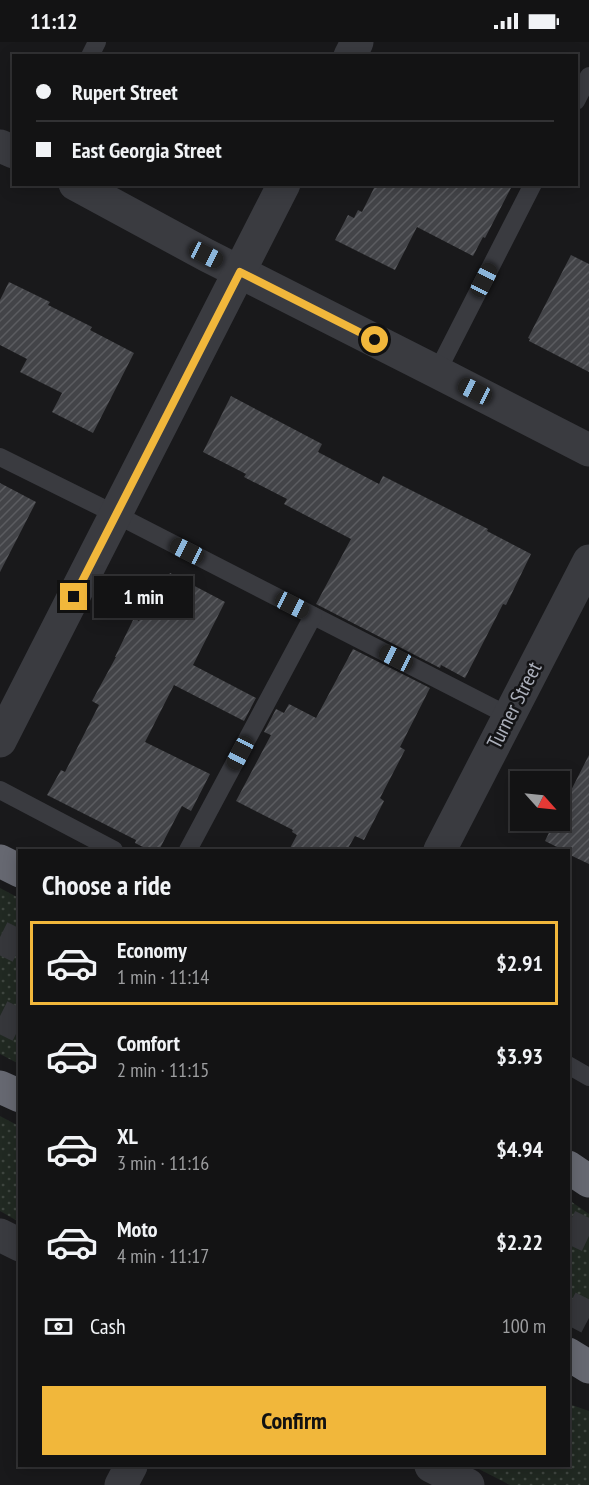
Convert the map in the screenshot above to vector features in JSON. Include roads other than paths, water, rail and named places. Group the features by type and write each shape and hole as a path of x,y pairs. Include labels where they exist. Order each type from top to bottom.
{"highway":[{"path":"0,861 18,870"},
{"path":"0,1087 18,1095"},
{"path":"570,1168 589,1181"},
{"path":"570,1349 589,1351"},
{"path":"570,1355 589,1367"}],"street":[{"path":"79,186 240,272 589,450"},
{"path":"0,741 283,186"},
{"name":"Turner Street","path":"441,849 589,561"},
{"path":"0,1235 18,1244"},
{"path":"121,1485 130,1467"},
{"path":"433,1467 468,1485"}],"lane":[{"path":"578,97 589,76"},
{"path":"437,372 532,186"},
{"path":"0,457 509,716"},
{"path":"189,849 313,616"},
{"path":"0,790 112,849"},
{"path":"570,1066 589,1077"}],"tunnel":[{"path":"0,937 18,946"},
{"path":"0,1016 18,1025"},
{"path":"570,1227 589,1236"},
{"path":"570,1308 589,1318"}]}
